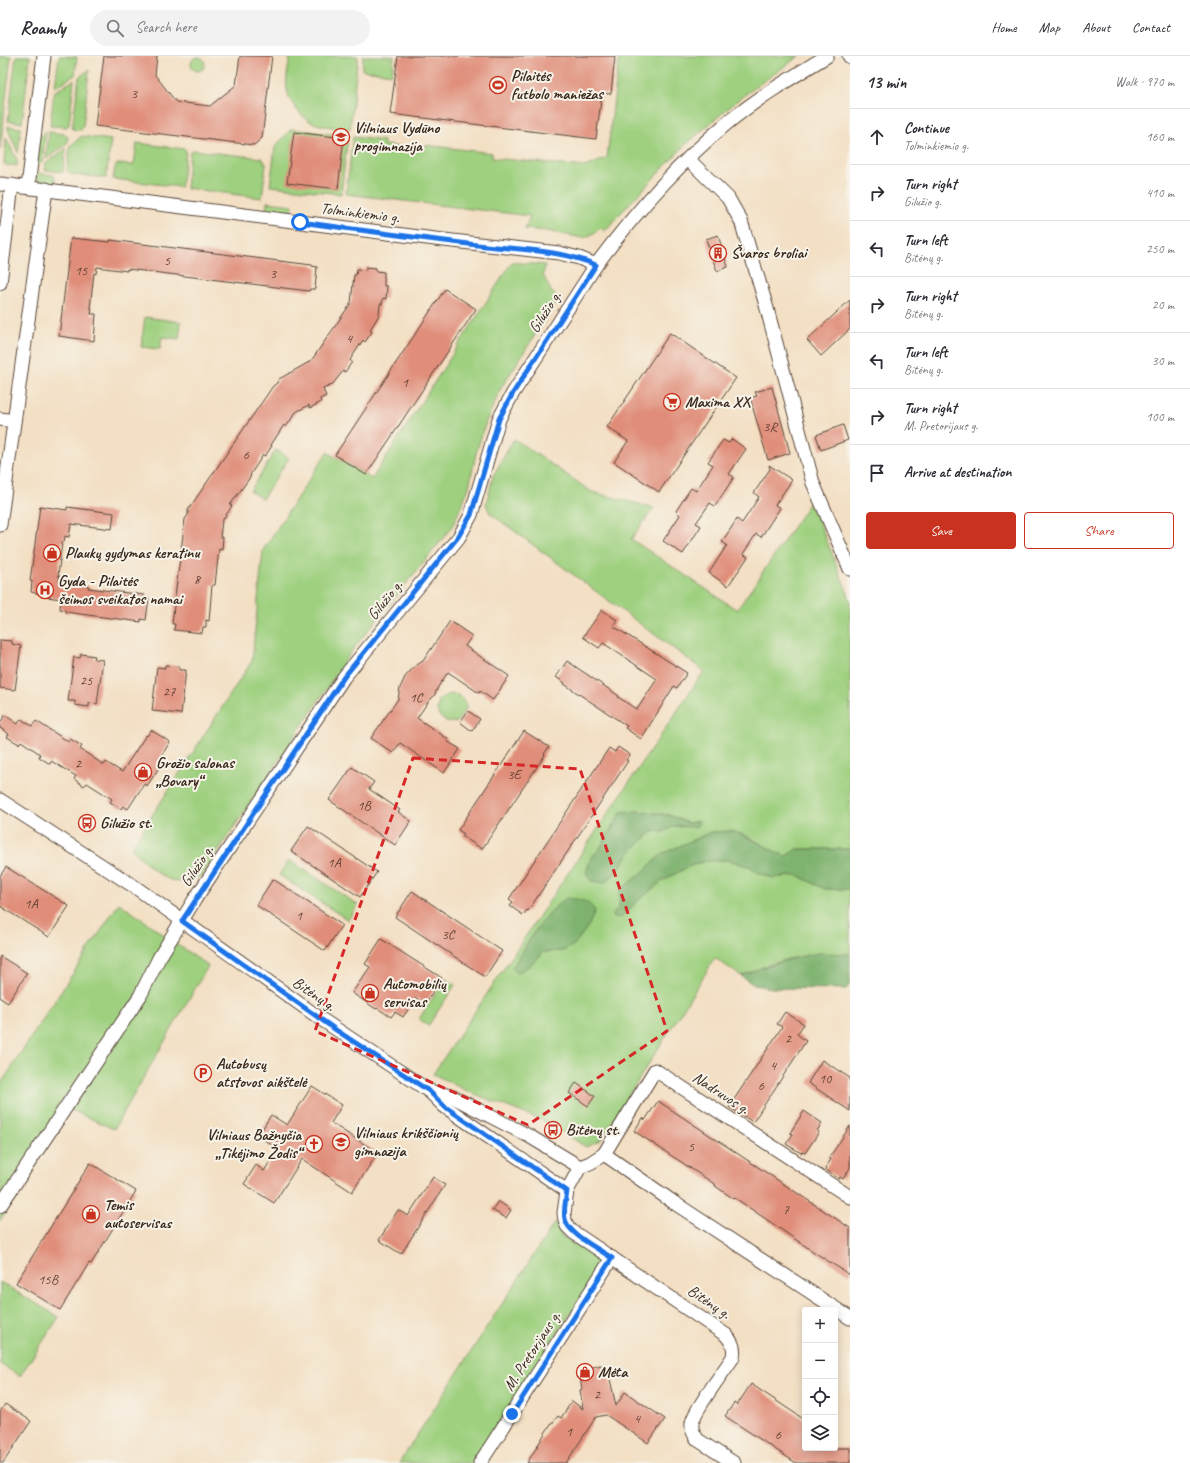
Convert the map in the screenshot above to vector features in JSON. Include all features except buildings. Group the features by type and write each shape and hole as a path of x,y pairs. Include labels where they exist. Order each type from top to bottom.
{"street":[{"path":"28,187 44,56"},
{"name":"Gilužio g.","path":"0,1206 140,996 159,958 182,921 344,677 458,537 471,515 499,419 513,393 596,265 662,186 688,158 726,124 748,107 827,56"},
{"path":"688,158 728,198 741,221 766,305 813,483 850,569"},
{"path":"0,283 6,184"},
{"name":"Tolminkiemio g.","path":"6,184 435,240 559,253 579,258 596,265"},
{"path":"0,525 3,482 14,421 46,189"},
{"path":"0,419 14,421"},
{"name":"Bitėnų g.","path":"0,800 135,887 336,1030 429,1091 444,1106 567,1191"},
{"name":"Nadruvos g.","path":"604,1154 655,1070 850,1197"},
{"name":"Bitėnų g.","path":"429,1091 451,1096 529,1136 580,1167 567,1191 564,1213 567,1226 573,1232 726,1335 732,1341 734,1352 733,1357 698,1411 692,1424 694,1435 698,1440 734,1463"},
{"path":"580,1167 590,1163 604,1154 676,1204 850,1318"},
{"name":"M. Pretorijaus g.","path":"480,1463 612,1258"}],"highlighted area":[{"path":"413,758 580,769 667,1031 528,1125 315,1031"}],"green space":[{"path":"0,56 11,56 0,150"},
{"path":"16,56 30,56 22,123 8,121"},
{"path":"59,56 77,57 75,75 55,87"},
{"path":"290,56 358,56 350,129 319,125 306,119 300,114 291,101 287,90"},
{"path":"363,56 394,56 392,74 362,70"},
{"path":"619,56 799,56 739,99 684,146 605,231 601,228 583,238 547,231 525,229 530,216 346,194 353,137 384,141 383,145 424,150 425,145 492,153 492,158 585,167 607,158"},
{"path":"195,57 201,57 205,61 205,67 201,71 195,71 191,67 191,61"},
{"path":"89,70 83,127 81,130 72,129 79,77"},
{"path":"74,80 69,125 66,127 50,126 54,92"},
{"path":"8,126 21,128 18,153 8,129"},
{"path":"291,129 348,136 341,194 270,186 275,147"},
{"path":"46,131 42,162 36,166 39,138"},
{"path":"49,132 65,134 68,138 67,144 46,159"},
{"path":"82,136 111,140 106,178 70,174 67,170 70,146"},
{"path":"6,138 17,160 17,166 6,165 4,163"},
{"path":"137,143 185,149 186,152 181,187 113,179 117,164 134,165"},
{"path":"66,148 63,172 45,170 45,164"},
{"path":"192,150 262,158 266,164 262,198 186,188 190,152"},
{"path":"35,173 53,175 55,178 54,185 44,184 39,181"},
{"path":"267,202 293,205 291,211 287,214 266,211"},
{"path":"512,262 545,265 543,275 551,291 558,299 501,388 486,422 476,453 469,487 453,526 353,649 202,875 192,881 181,882 165,877 150,867 131,848 252,661 263,550 327,452 372,479"},
{"path":"145,317 181,322 179,339 162,337 160,349 141,347"},
{"path":"514,439 592,492 654,508 631,539 737,610 811,501 850,599 850,849 797,849 786,856 777,853 747,836 732,831 711,832 662,854 644,871 621,918 640,898 661,882 687,867 706,861 729,860 751,867 759,873 773,878 797,875 825,889 850,889 850,954 792,958 768,965 741,976 715,958 601,1140 586,1147 546,1122 467,1091 433,1074 704,671 490,513 486,505 493,476","holes":["639,811 669,815 688,823 698,822 686,827 675,826 663,832 654,831 628,855 615,874 591,857 598,852 621,812","566,898 563,951 544,952 529,966 512,968 538,927"]},
{"path":"276,450 289,458 262,499 250,491"},
{"path":"448,694 458,695 462,698 467,707 457,722 447,722 442,719 437,710 439,700"},
{"path":"639,811 669,815 688,823 699,821 697,827 675,826 663,832 654,831 628,855 615,874 605,883 591,881 586,873 591,857 598,852 621,812"},
{"path":"732,831 746,836 786,856 797,849 850,849 850,889 825,889 797,875 773,878 759,873 751,867 729,860 706,861 687,867 661,882 640,899 621,918 612,916 619,907 620,890 662,854 711,832"},
{"path":"289,860 358,905 348,920 279,875"},
{"path":"566,898 586,902 592,907 595,911 589,925 574,945 563,951 544,952 529,966 517,973 512,968 530,938 555,907"},
{"path":"119,903 208,966 114,1129 69,1109 0,1221 0,1085"},
{"path":"819,953 850,954 850,984 846,989 772,988 754,985 741,976 779,962"},
{"path":"445,979 455,985 428,1026 419,1019"},
{"path":"555,1222 562,1236 599,1259 602,1263 601,1267 472,1463 399,1463"},
{"path":"0,1282 59,1317 20,1376 0,1364"}],"place":[{"name":"Pilaitės futbolo maniežas","path":"498,85"},
{"name":"Vilniaus Vydūno progimnazija","path":"341,137"},
{"name":"Švaros broliai","path":"718,253"},
{"name":"Maxima XX","path":"672,402"},
{"name":"Plaukų gydymas keratinu","path":"52,553"},
{"name":"Gyda - Pilaitės šeimos sveikatos namai","path":"45,590"},
{"name":"Grožio salonas „Bovary“","path":"143,772"},
{"name":"Gilužio st.","path":"87,823"},
{"name":"Automobilių servisas","path":"370,993"},
{"name":"Autobusų atstovos aikštelė","path":"203,1073"},
{"name":"Bitėnų st.","path":"553,1130"},
{"name":"Vilniaus krikščionių gimnazija","path":"341,1142"},
{"name":"Vilniaus Bažnyčia „Tikėjimo Žodis“","path":"314,1144"},
{"name":"Temis autoservisas","path":"91,1214"},
{"name":"Mėta","path":"585,1372"}],"route":[{"path":"300,222 486,246 559,253 579,258 596,265 513,393 499,419 481,486 471,515 458,537 344,677 195,899 182,921 336,1030 429,1091 444,1106 567,1191 564,1213 567,1226 573,1232 612,1258 512,1414"}]}
